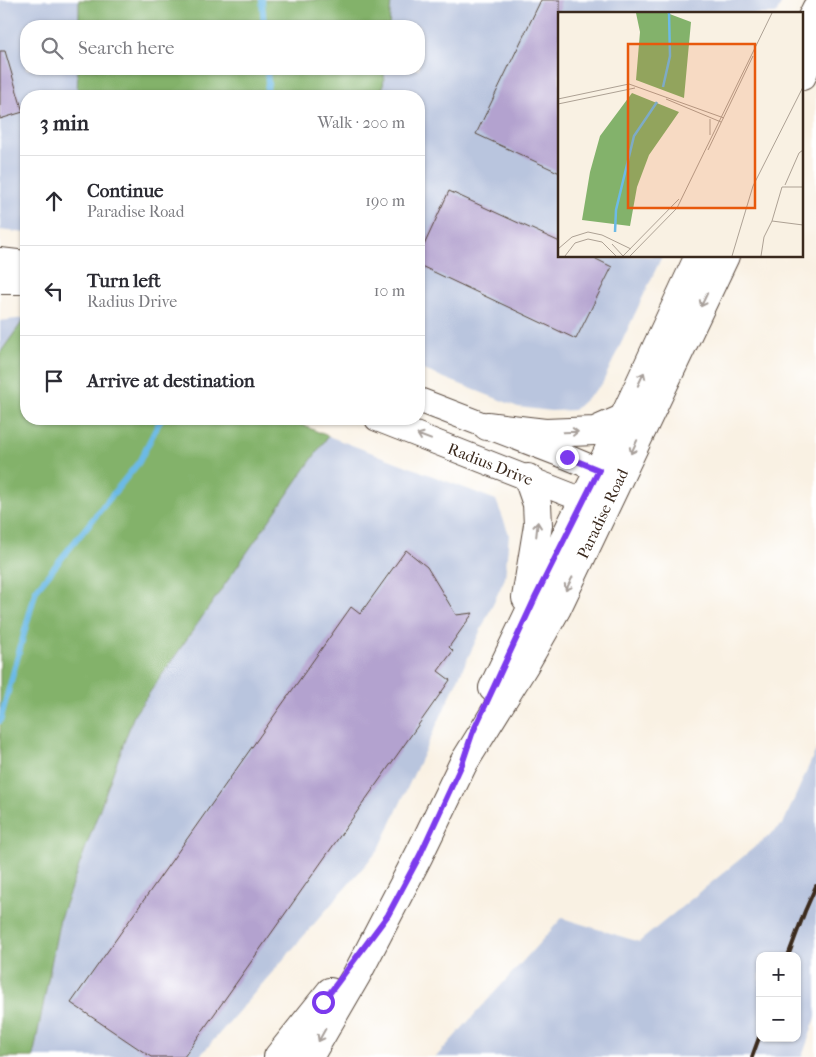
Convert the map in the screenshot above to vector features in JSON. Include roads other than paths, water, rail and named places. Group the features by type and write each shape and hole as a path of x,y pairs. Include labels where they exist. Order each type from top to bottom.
{"street":[{"path":"804,34 816,9"},
{"path":"804,71 816,40"},
{"name":"Paradise Road","path":"609,475 622,419 698,258"},
{"name":"Paradise Road","path":"309,1057 420,855 462,764 472,734 520,629 594,504 724,258"},
{"path":"0,260 20,262"},
{"path":"0,282 20,282"},
{"name":"Radius Drive","path":"425,402 609,475"},
{"path":"487,426 545,433 596,431 622,419"},
{"name":"Radius Drive","path":"392,425 594,504"},
{"path":"520,629 538,525 537,504 528,478"},
{"name":"Paradise Road","path":"462,764 525,664 557,608 594,504"},
{"name":"Paradise Road","path":"278,1057 323,1002 388,915"}],"waterway":[{"path":"262,0 264,20"},
{"path":"267,75 267,90"},
{"path":"0,721 36,590 139,462 158,425"}],"railway":[{"path":"790,952 816,886"},
{"path":"752,1057 757,1042"}]}
